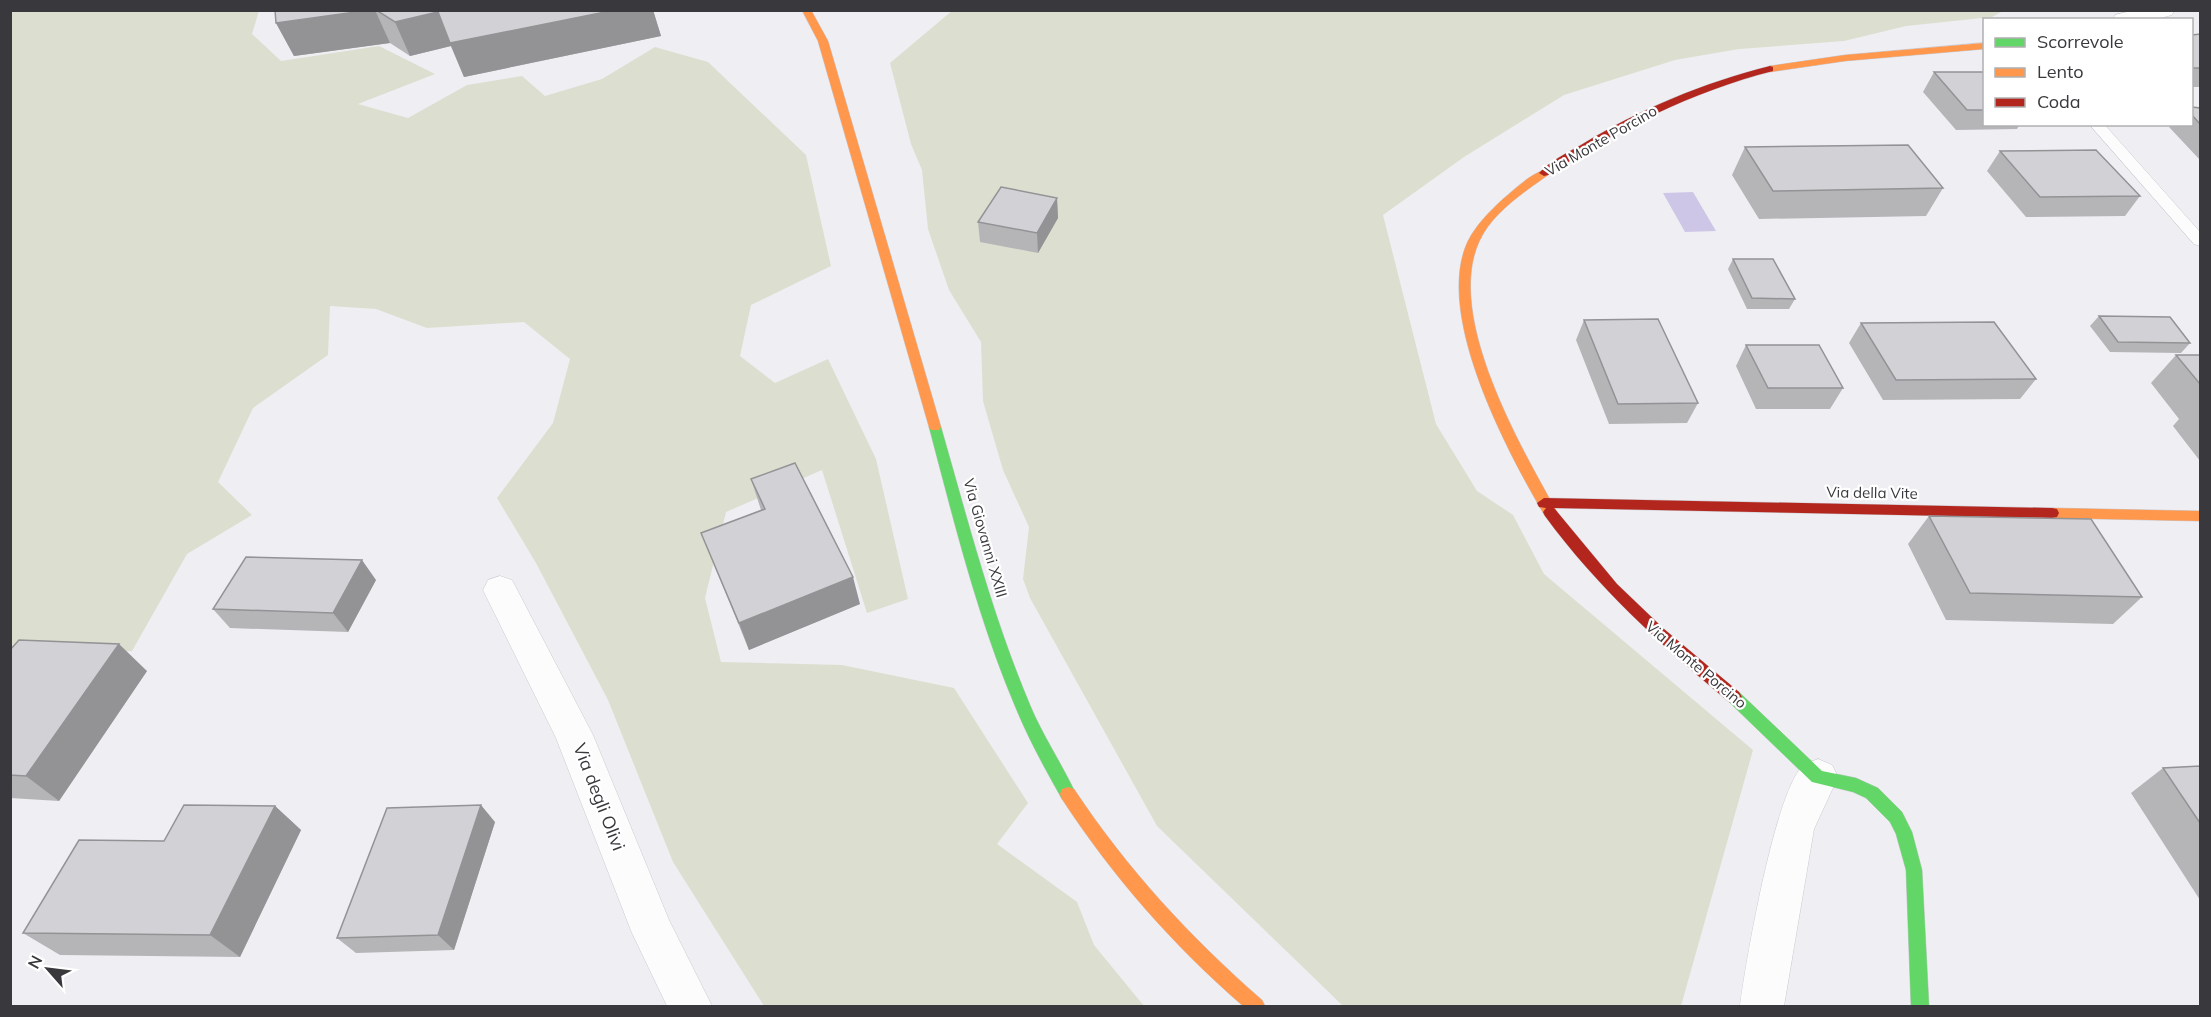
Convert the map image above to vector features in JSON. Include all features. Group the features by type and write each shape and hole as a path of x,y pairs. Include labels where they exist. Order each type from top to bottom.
{"street":[{"name":"Via Giovanni XXIII","path":"806,10 823,41 978,574 1014,688 1040,745 1078,810 1131,882 1212,971 1256,1006"},
{"path":"2131,18 2164,10"},
{"name":"Via Monte Porcino","path":"1818,777 1747,708 1642,621 1604,579 1544,503 1494,406 1483,374 1467,306 1466,278 1469,256 1474,241 1490,218 1513,197 1568,158 1659,108 1710,87 1762,71 1802,64 1983,46"},
{"name":"Via della Vite","path":"1544,503 2200,516"},
{"name":"Via degli Olivi","path":"500,590 574,735 653,933 690,1006"},
{"path":"1762,1006 1794,829 1807,795 1818,777 1842,779 1868,789 1888,806 1901,826 1912,856 1914,870 1920,1006"}],"lane":[{"path":"2098,126 2200,241"}],"green space":[{"path":"953,10 2003,11 1992,17 1906,26 1844,41 1739,49 1675,60 1564,95 1464,157 1383,215 1436,424 1477,491 1513,515 1544,574 1753,750 1681,1006 1343,1006 1157,826 1030,598 1023,579 1029,527 1003,470 983,401 981,342 949,290 928,229 922,170 911,144 890,63"},
{"path":"11,11 259,11 252,34 281,61 379,46 435,74 358,104 408,118 467,85 522,76 545,96 602,79 655,47 708,62 806,155 831,266 751,305 740,356 775,383 828,359 876,459 908,599 867,613 822,470 726,512 705,598 721,662 842,665 954,688 1028,803 997,844 1077,902 1094,945 1144,1006 764,1006 673,862 608,700 536,563 497,498 553,423 570,359 524,322 427,328 376,309 330,306 328,355 253,408 218,482 252,515 187,554 132,651 24,658 11,672"}],"shaded area":[{"path":"1693,192 1716,231 1685,232 1663,193"}],"building":[{"path":"275,10 370,10 276,23"},
{"path":"376,10 615,10 450,43 438,12 395,22"},
{"path":"2200,34 2200,68 2193,68 2193,35"},
{"path":"1934,72 1983,72 1983,110 1967,110"},
{"path":"2193,107 2200,108 2200,124 2193,116"},
{"path":"1908,145 1943,188 1773,191 1745,147"},
{"path":"2096,150 2140,196 2040,197 2000,151"},
{"path":"1001,187 1057,198 1037,233 978,222"},
{"path":"1733,259 1773,259 1795,299 1752,298"},
{"path":"2099,316 2170,317 2190,343 2118,342"},
{"path":"1658,319 1698,403 1618,404 1584,320"},
{"path":"1994,322 2036,379 1896,380 1861,323"},
{"path":"1746,345 1819,345 1843,388 1768,388"},
{"path":"2176,355 2200,355 2200,384"},
{"path":"795,463 853,577 739,623 701,533 765,509 751,479"},
{"path":"1929,516 2091,519 2142,597 1970,593"},
{"path":"246,557 362,560 333,613 213,609"},
{"path":"19,640 119,644 26,776 10,775 10,650"},
{"path":"2200,766 2200,823 2163,768"},
{"path":"184,805 275,806 210,935 23,933 79,840 164,841"},
{"path":"481,805 438,935 337,938 387,808"}],"traffic: fast":[{"path":"935,427 974,569 1005,662 1023,707 1068,794"},
{"path":"1734,697 1818,777 1856,785 1872,793 1896,817 1904,832 1914,870 1920,1006"}],"traffic: slow":[{"path":"806,10 823,41 935,427"},
{"path":"1770,69 1845,58 1983,46"},
{"path":"1544,173 1495,212 1479,232 1473,243 1466,271 1466,305 1474,342 1501,419 1550,512"},
{"path":"2052,513 2200,516"},
{"path":"1068,794 1109,853 1154,908 1203,958 1256,1006"}],"traffic: jam":[{"path":"1544,173 1596,140 1652,110 1712,86 1770,69"},
{"path":"1544,503 2052,513"},
{"path":"1550,512 1612,588 1659,633 1734,697"}]}
